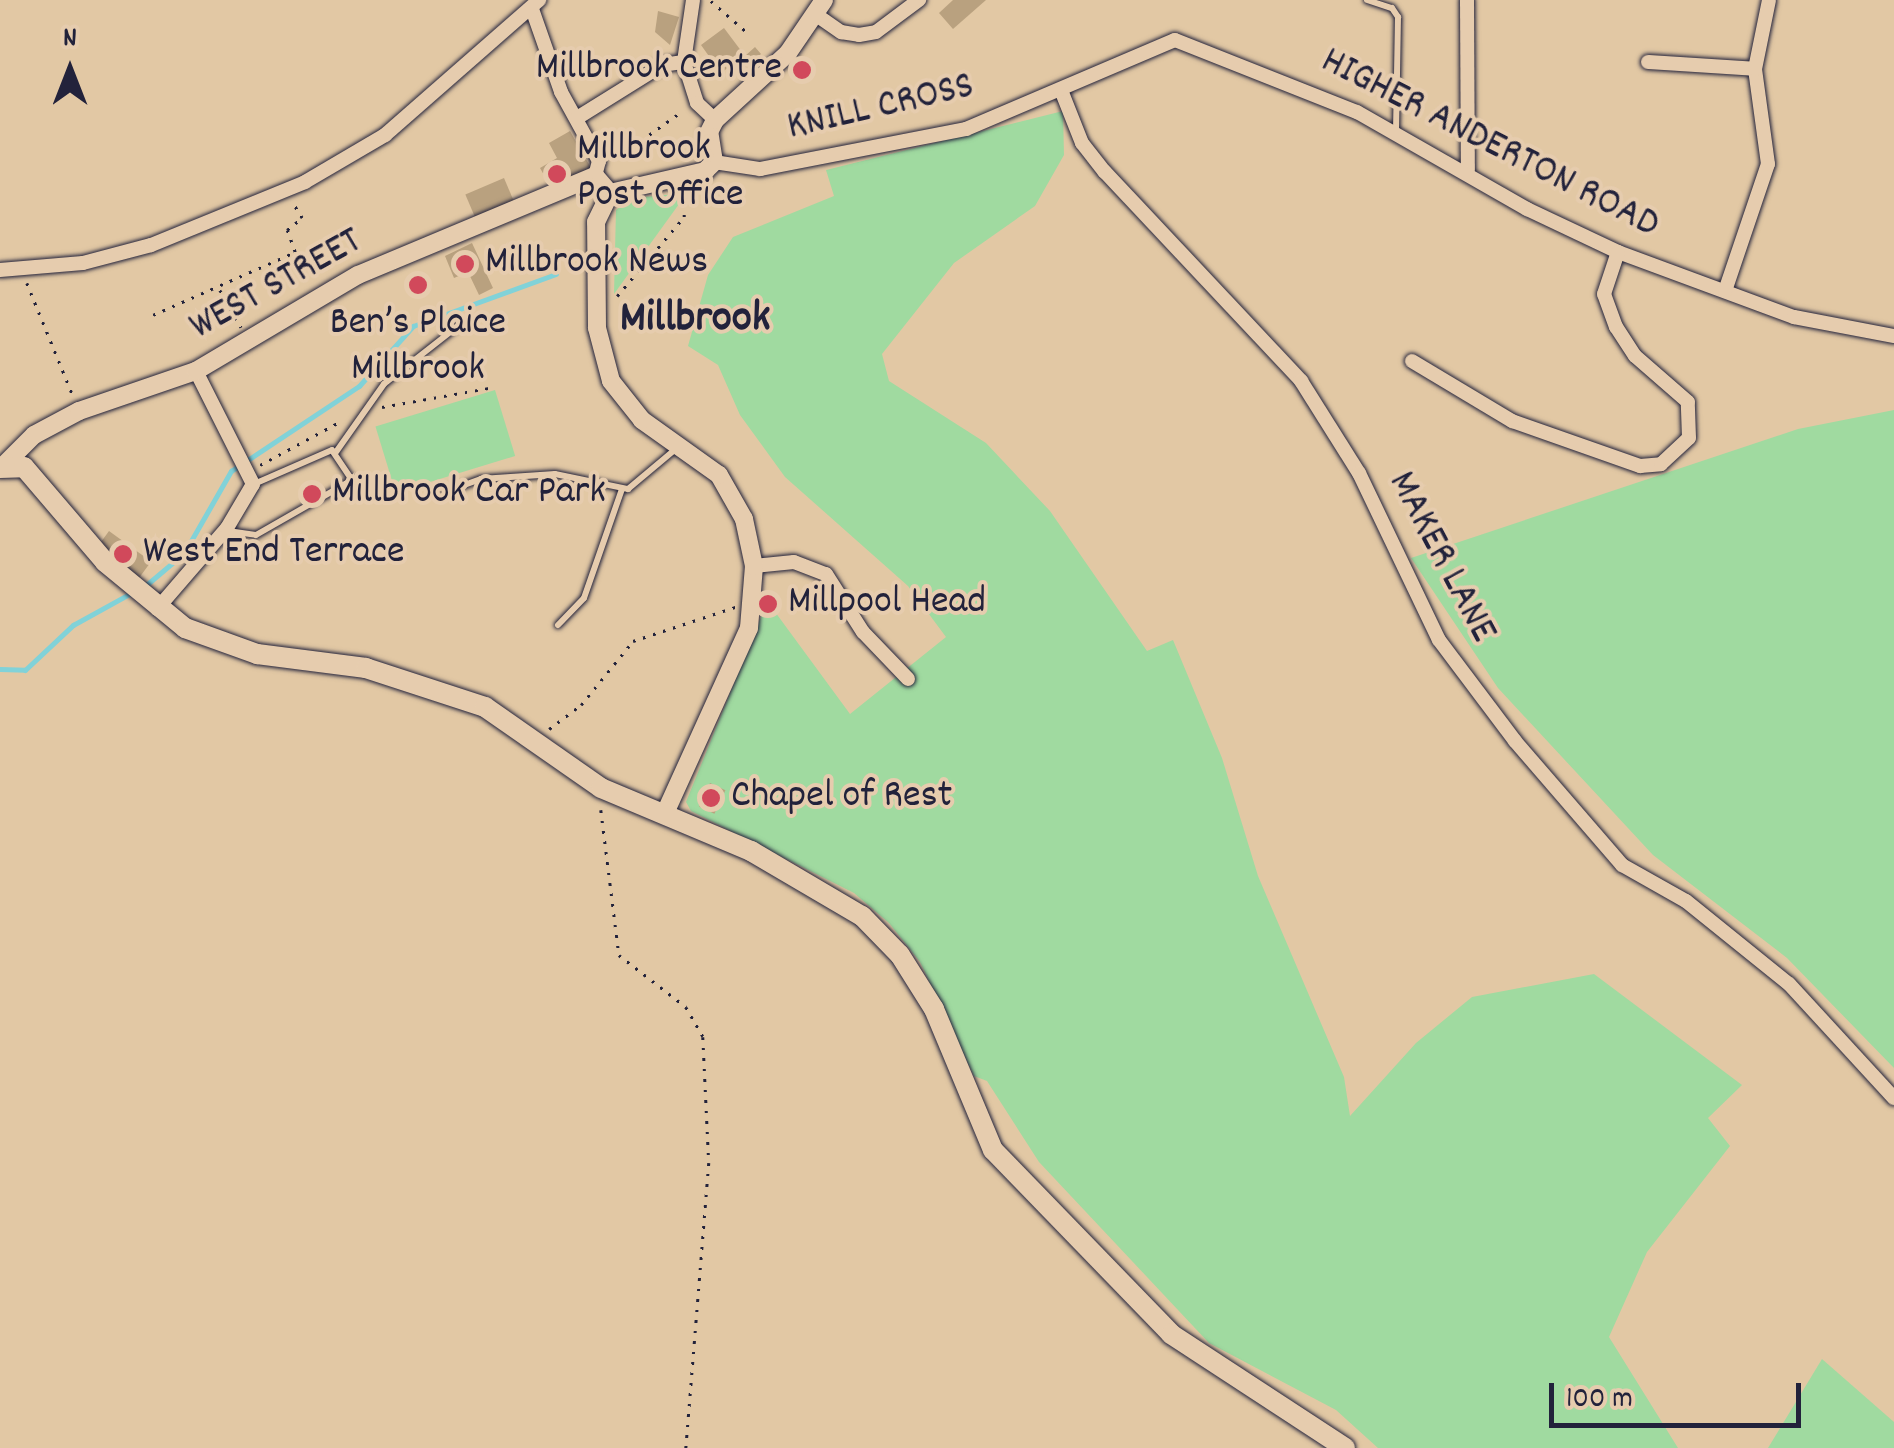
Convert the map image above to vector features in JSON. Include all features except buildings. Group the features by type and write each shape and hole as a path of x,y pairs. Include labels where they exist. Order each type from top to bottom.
{"main road":[{"path":"3,466 24,467 142,595 224,644 366,668 485,706 602,788 666,811 819,885 862,916 900,955 934,1009 993,1150 1171,1334 1345,1448"}],"street":[{"path":"692,0 684,62 697,103 715,120"},
{"path":"610,193 681,178 714,162 708,132 715,120 788,53 820,7 840,32 858,36 876,32 919,0"},
{"path":"1467,0 1468,170"},
{"path":"1725,290 1768,164 1756,69 1769,0"},
{"path":"535,4 540,43 610,193"},
{"path":"0,270 23,272 151,245 285,191 385,136 535,4"},
{"name":"HIGHER ANDERTON ROAD","path":"1060,90 1175,40 1294,82 1468,170 1527,209 1618,252 1794,317 1894,336"},
{"path":"577,118 662,65 684,62"},
{"path":"1648,62 1756,69"},
{"name":"KNILL CROSS","path":"714,162 744,171 864,152 966,129 1060,90"},
{"name":"MAKER LANE","path":"1060,90 1094,157 1301,381 1358,473 1439,640 1515,742 1622,865 1686,901 1788,984 1894,1098"},
{"name":"WEST STREET","path":"3,466 34,435 79,411 196,370 358,275 597,168"},
{"path":"610,193 596,222 602,357 624,402 681,443 734,497 754,566 755,601 666,811"},
{"path":"1412,361 1512,421 1640,466 1661,464 1689,438 1688,402 1636,356 1616,327 1604,294 1618,252"},
{"path":"142,595 225,530 250,479 196,370"},
{"path":"754,566 794,562 826,574 863,632 908,679"}],"lane":[{"path":"1367,0 1392,8 1398,17 1396,132"},
{"path":"250,479 336,452 384,384 458,326"},
{"path":"445,492 482,479 555,474 622,489 639,485 681,443"},
{"path":"225,530 256,535 350,483 336,452"},
{"path":"558,624 584,598 622,489"}],"path":[{"path":"710,0 748,33"},
{"path":"597,168 626,156 697,103"},
{"path":"616,297 684,217 681,178"},
{"path":"154,316 295,252 287,230 302,218 285,191"},
{"path":"23,272 66,379"},
{"path":"219,288 232,310"},
{"path":"528,736 565,722 619,653 647,632 755,601"},
{"path":"602,788 612,937 620,955 686,1007 703,1036 709,1163 686,1448"}],"green space":[{"path":"1063,111 1064,155 1035,206 954,263 882,354 889,381 986,443 1050,511 1147,651 1173,640 1222,758 1258,876 1344,1077 1350,1116 1416,1043 1472,997 1594,974 1742,1085 1708,1118 1730,1146 1647,1252 1609,1337 1678,1448 1378,1448 1336,1410 1209,1343 1039,1162 987,1081 974,1076 920,962 889,923 854,893 691,811 686,802 765,607 770,605 850,714 946,637 908,586 785,477 740,415 718,365 688,346 708,275 733,237 834,196 826,170"},
{"path":"687,193 614,294 616,210 632,198"},
{"path":"495,390 515,456 396,493 375,427"},
{"path":"1894,410 1894,1068 1787,958 1653,855 1498,688 1411,558 1798,429"},
{"path":"1822,1359 1894,1422 1894,1448 1768,1448"}],"waterway":[{"path":"145,586 184,553 231,471 359,386 413,326 556,274"},
{"path":"0,669 25,670 73,625 131,593"}],"place":[{"name":"Millbrook Centre","path":"802,70"},
{"name":"Millbrook Post Office","path":"557,174"},
{"name":"Millbrook News","path":"465,264"},
{"name":"Ben’s Plaice Millbrook","path":"418,285"},
{"name":"Millbrook Car Park","path":"312,494"},
{"name":"West End Terrace","path":"123,554"},
{"name":"Millpool Head","path":"768,604"},
{"name":"Chapel of Rest","path":"711,798"}],"district":[{"name":"Millbrook","path":"695,321"}]}
